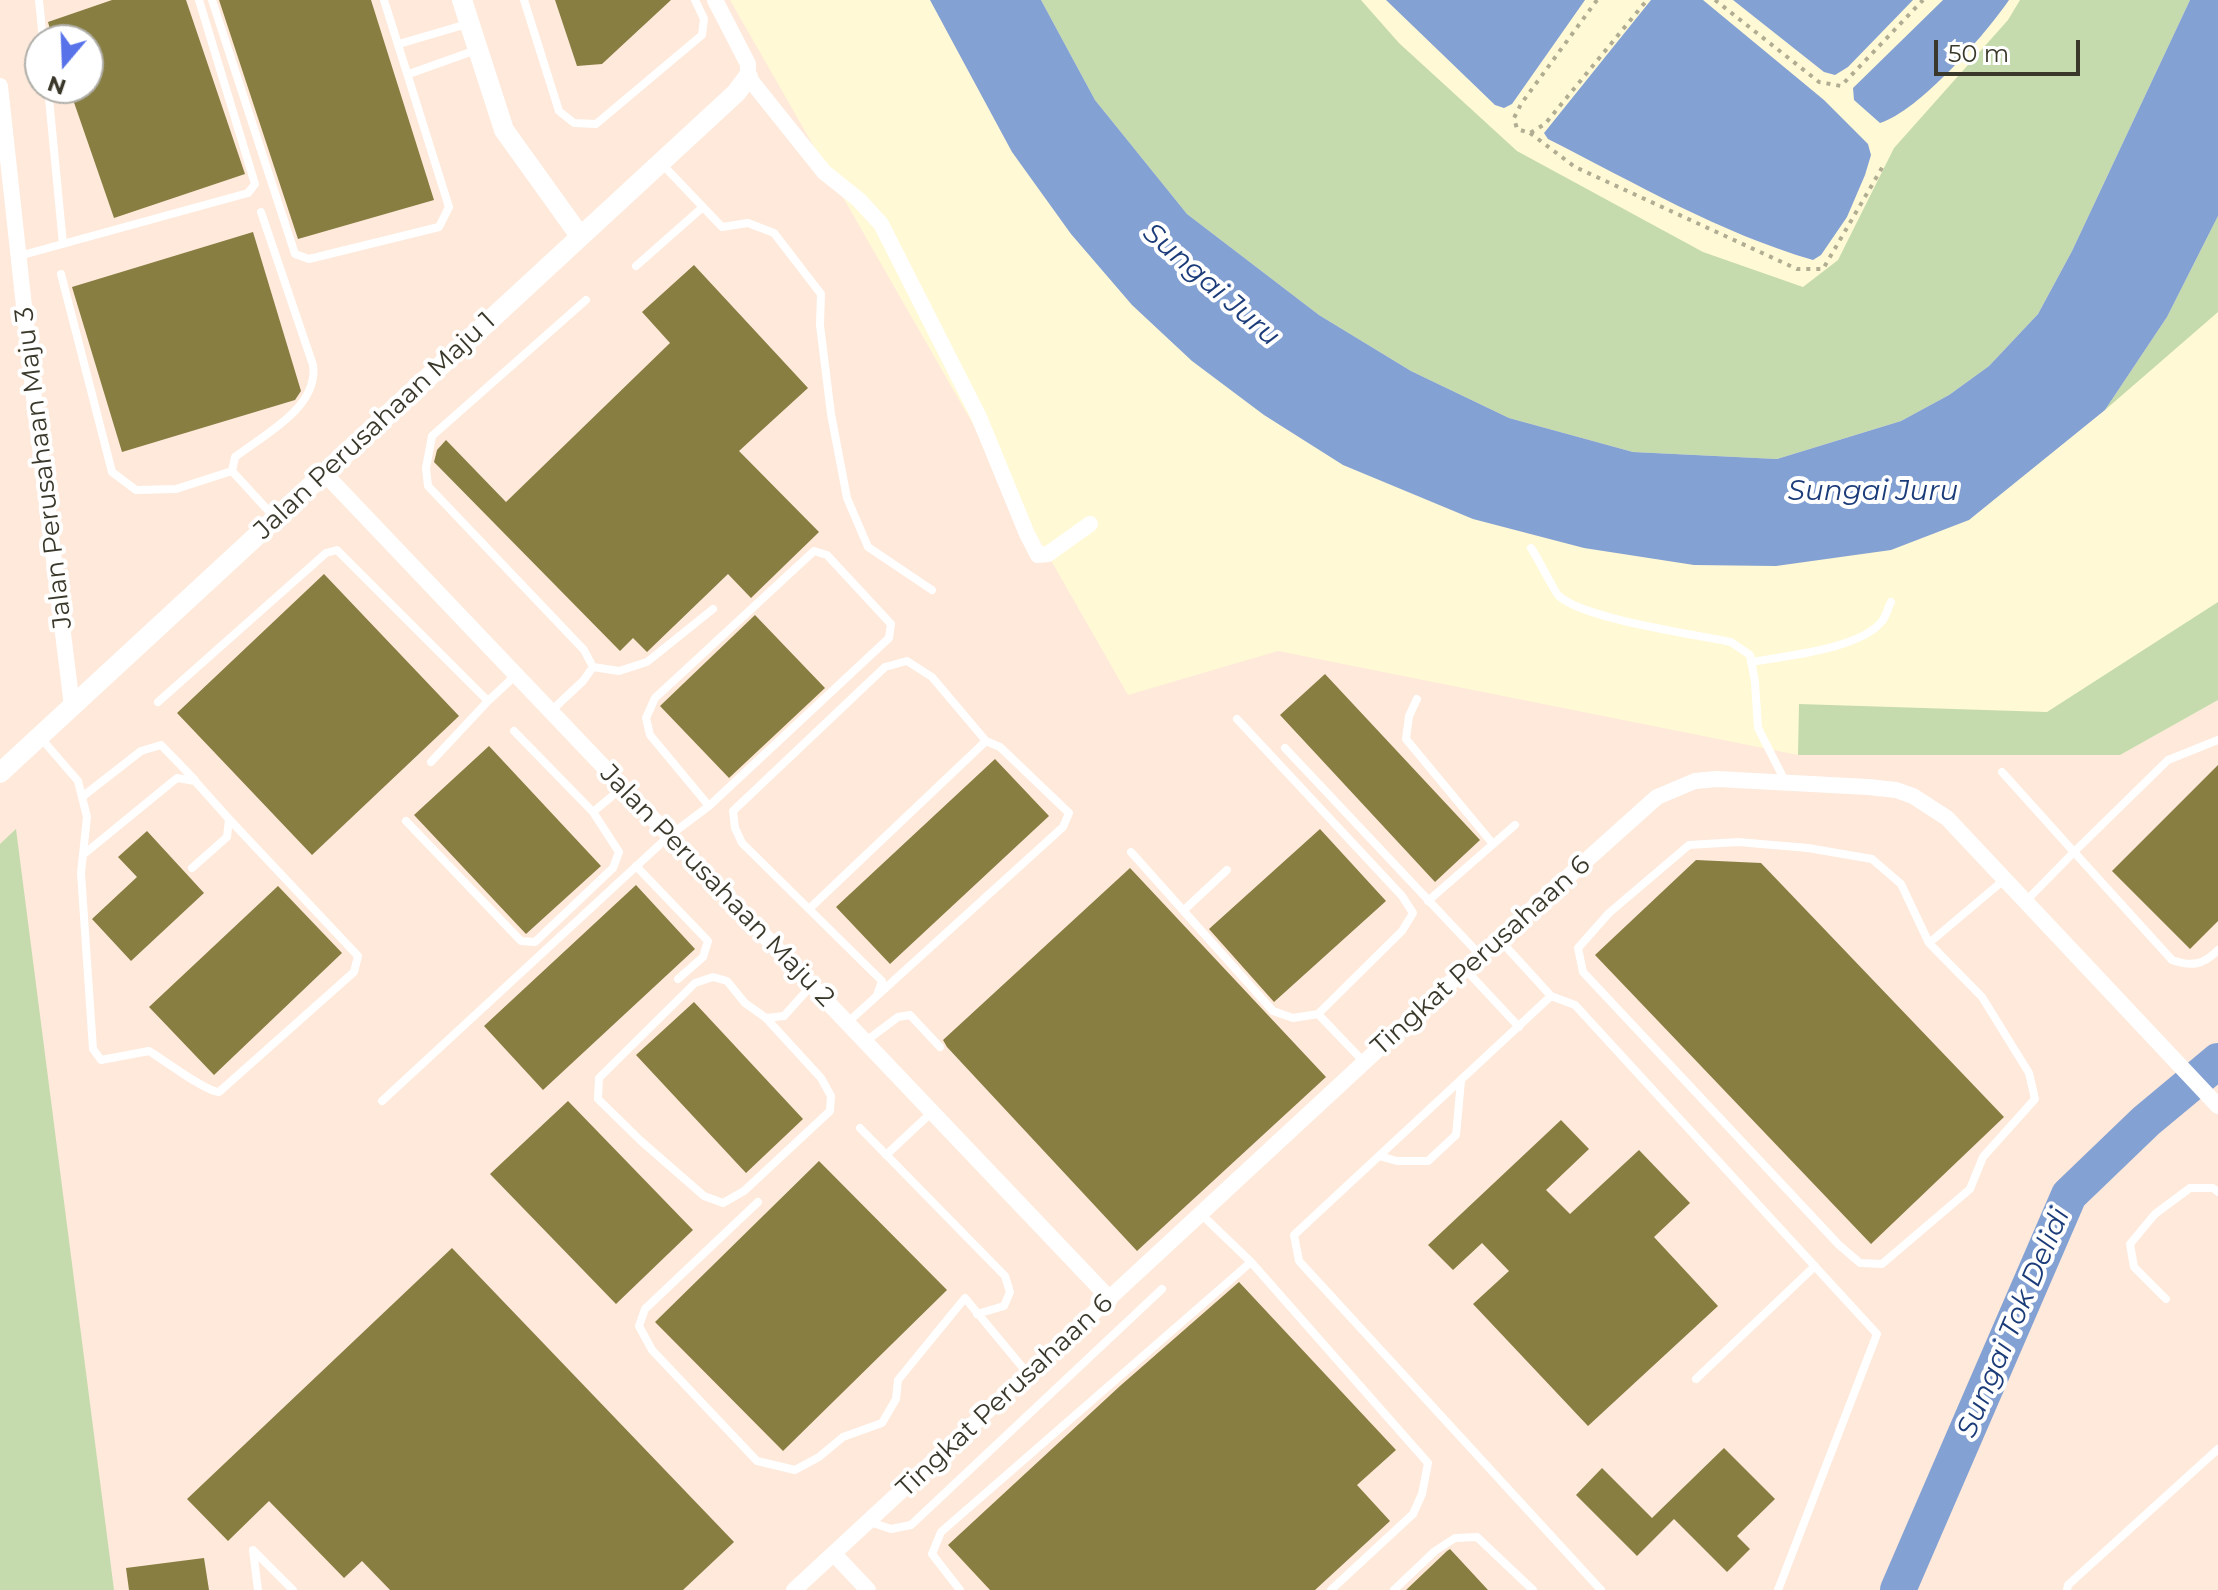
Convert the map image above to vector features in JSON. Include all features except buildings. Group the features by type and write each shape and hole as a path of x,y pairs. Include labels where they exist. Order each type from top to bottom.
{"street":[{"path":"462,0 504,130 580,236"},
{"path":"715,0 748,64 748,77 824,172 859,200 881,224 979,417 1038,555 1048,554 1090,524"},
{"name":"Jalan Perusahaan Maju 1","path":"0,773 736,93 748,77"},
{"name":"Jalan Perusahaan Maju 3","path":"0,86 72,706"},
{"name":"Jalan Perusahaan Maju 2","path":"324,473 1110,1299"},
{"name":"Tingkat Perusahaan 6","path":"794,1590 1480,955 1657,797 1695,781 1717,779 1868,787 1896,790 1913,796 1947,818 2218,1106"},
{"path":"834,1554 868,1590"}],"lane":[{"path":"39,0 41,24"},
{"path":"19,256 248,193 255,184 199,0"},
{"path":"212,0 295,254 309,259 439,227 449,207 384,0"},
{"path":"524,0 559,111 574,123 596,124 702,35 704,19 695,0"},
{"path":"399,44 469,23"},
{"path":"409,74 477,50"},
{"path":"50,104 63,244"},
{"path":"661,162 722,227 748,223 774,233 821,294 820,325 831,414 847,498 868,547 932,590"},
{"path":"636,266 703,207"},
{"path":"232,471 235,457 304,404 316,381 261,212"},
{"path":"61,274 112,472 136,490 176,489 232,471"},
{"path":"586,300 432,436 426,468 428,486 584,650 593,667"},
{"path":"232,471 275,518"},
{"path":"1531,548 1557,595 1585,611 1731,642 1750,655 1758,728 1787,783"},
{"path":"158,702 326,553 337,550 488,701"},
{"path":"382,1101 669,836 709,806 889,638 891,624 827,555 814,551 655,698 646,718 650,735 709,806"},
{"path":"1751,662 1819,651 1851,641 1882,622 1891,602"},
{"path":"593,667 619,671 647,662 713,609"},
{"path":"847,1023 1063,827 1069,813 1000,747 986,741 932,677 907,661 885,667 733,811 735,828 742,843 882,981 877,995"},
{"path":"551,711 583,681 593,667"},
{"path":"431,762 516,675"},
{"path":"1417,699 1409,716 1406,739 1493,844"},
{"path":"1131,852 1273,1011 1293,1018 1318,1014 1402,931 1413,913 1402,896 1237,719"},
{"path":"406,821 521,941 535,942 613,868 619,852 593,812 514,731"},
{"path":"39,737 78,781 82,797 87,817 81,873 93,1049 101,1060 149,1051 209,1092 219,1092 354,972 358,956 161,745 141,751 82,797"},
{"path":"2026,901 2168,760 2218,740"},
{"path":"809,909 986,741"},
{"path":"1285,748 1480,955"},
{"path":"2002,772 2172,960 2188,966 2207,961 2218,950"},
{"path":"83,855 177,778 195,781"},
{"path":"593,812 623,787"},
{"path":"192,868 227,837 229,819"},
{"path":"1428,901 1515,825"},
{"path":"1738,842 1808,848 1872,859 1901,884 1929,943 1982,997 2029,1073 2035,1099 1983,1157 1970,1189 1882,1264 1860,1263 1839,1245 1583,972 1578,948 1609,913 1689,845 1738,842"},
{"path":"636,866 708,941 703,957 678,979"},
{"path":"1184,910 1227,870"},
{"path":"1929,943 2005,879"},
{"path":"1498,939 1551,996 1575,1005 1877,1334 1778,1590"},
{"path":"1465,969 1519,1027"},
{"path":"766,1018 821,1078 831,1096 830,1111 744,1191 723,1203 704,1196 618,1120 598,1099 599,1078 695,983 713,977 727,981 745,1003 766,1018 784,1016 811,985"},
{"path":"1551,996 1294,1235 1299,1261 1601,1590"},
{"path":"1318,1014 1365,1062"},
{"path":"865,1042 898,1017 910,1015 940,1047"},
{"path":"1379,1156 1397,1161 1428,1161 1456,1135 1461,1080"},
{"path":"886,1155 932,1112"},
{"path":"860,1128 1005,1276 1010,1292 1004,1306 977,1314"},
{"path":"2166,1299 2134,1267 2130,1244 2155,1214 2190,1188 2213,1188 2218,1192"},
{"path":"758,1202 645,1309 639,1326 652,1350 757,1461 795,1470 819,1457 843,1437 882,1423 896,1399 898,1380 965,1298 1028,1374"},
{"path":"1201,1214 1251,1262 1428,1463 1422,1494 1413,1514 1331,1590"},
{"path":"960,1590 932,1554 941,1532 1251,1262"},
{"path":"1696,1379 1815,1266"},
{"path":"869,1522 891,1529 911,1525 1162,1289"},
{"path":"2067,1590 2068,1585 2111,1544 2218,1449"},
{"path":"1394,1590 1435,1551 1455,1538 1477,1537 1533,1590"},
{"path":"258,1590 253,1550 293,1590"}],"path":[{"path":"1597,0 1514,118 1517,129 1530,133 1575,167 1797,269 1823,269 1883,166"},
{"path":"1530,133 1545,124 1647,0"},
{"path":"1715,0 1819,82 1841,86 1923,0"}],"shaded area":[{"path":"0,0 730,0 1128,695 1278,651 1798,755 2120,755 2218,700 2218,1590 0,1590"}],"green space":[{"path":"1041,0 1361,0 1399,43 1517,151 1703,252 1803,287 1838,260 1894,148 2008,20 2020,0 2190,0 2072,251 2038,314 1989,366 1949,395 1901,421 1777,459 1633,452 1509,418 1411,371 1319,315 1187,214 1095,100"},
{"path":"2218,216 2218,312 2105,410 2167,317"},
{"path":"2218,602 2218,700 2120,755 1798,755 1799,704 2047,712"},
{"path":"16,829 114,1590 0,1590 0,844"}],"water":[{"name":"Sungai Juru","path":"930,0 1041,0 1095,100 1187,214 1319,315 1411,371 1509,418 1633,452 1777,459 1901,421 1949,395 1989,366 2038,314 2072,251 2190,0 2218,0 2218,216 2167,317 2105,410 1969,520 1891,550 1776,566 1694,565 1584,548 1473,519 1343,465 1264,415 1192,361 1132,305 1071,234 1012,152"},
{"path":"1386,0 1585,0 1512,104 1504,108 1495,105"},
{"path":"1651,0 1703,0 1824,100 1868,144 1871,155 1865,175 1847,217 1821,255 1813,260 1745,236 1646,190 1548,139 1544,133"},
{"path":"1733,0 1913,0 1848,67 1835,75 1824,72"},
{"path":"1943,0 2009,0 1968,51 1932,88 1896,116 1880,123 1854,100 1853,88"}],"waterway":[{"name":"Sungai Tok Delidi","path":"1898,1590 2069,1195 2146,1121 2218,1061"}]}
